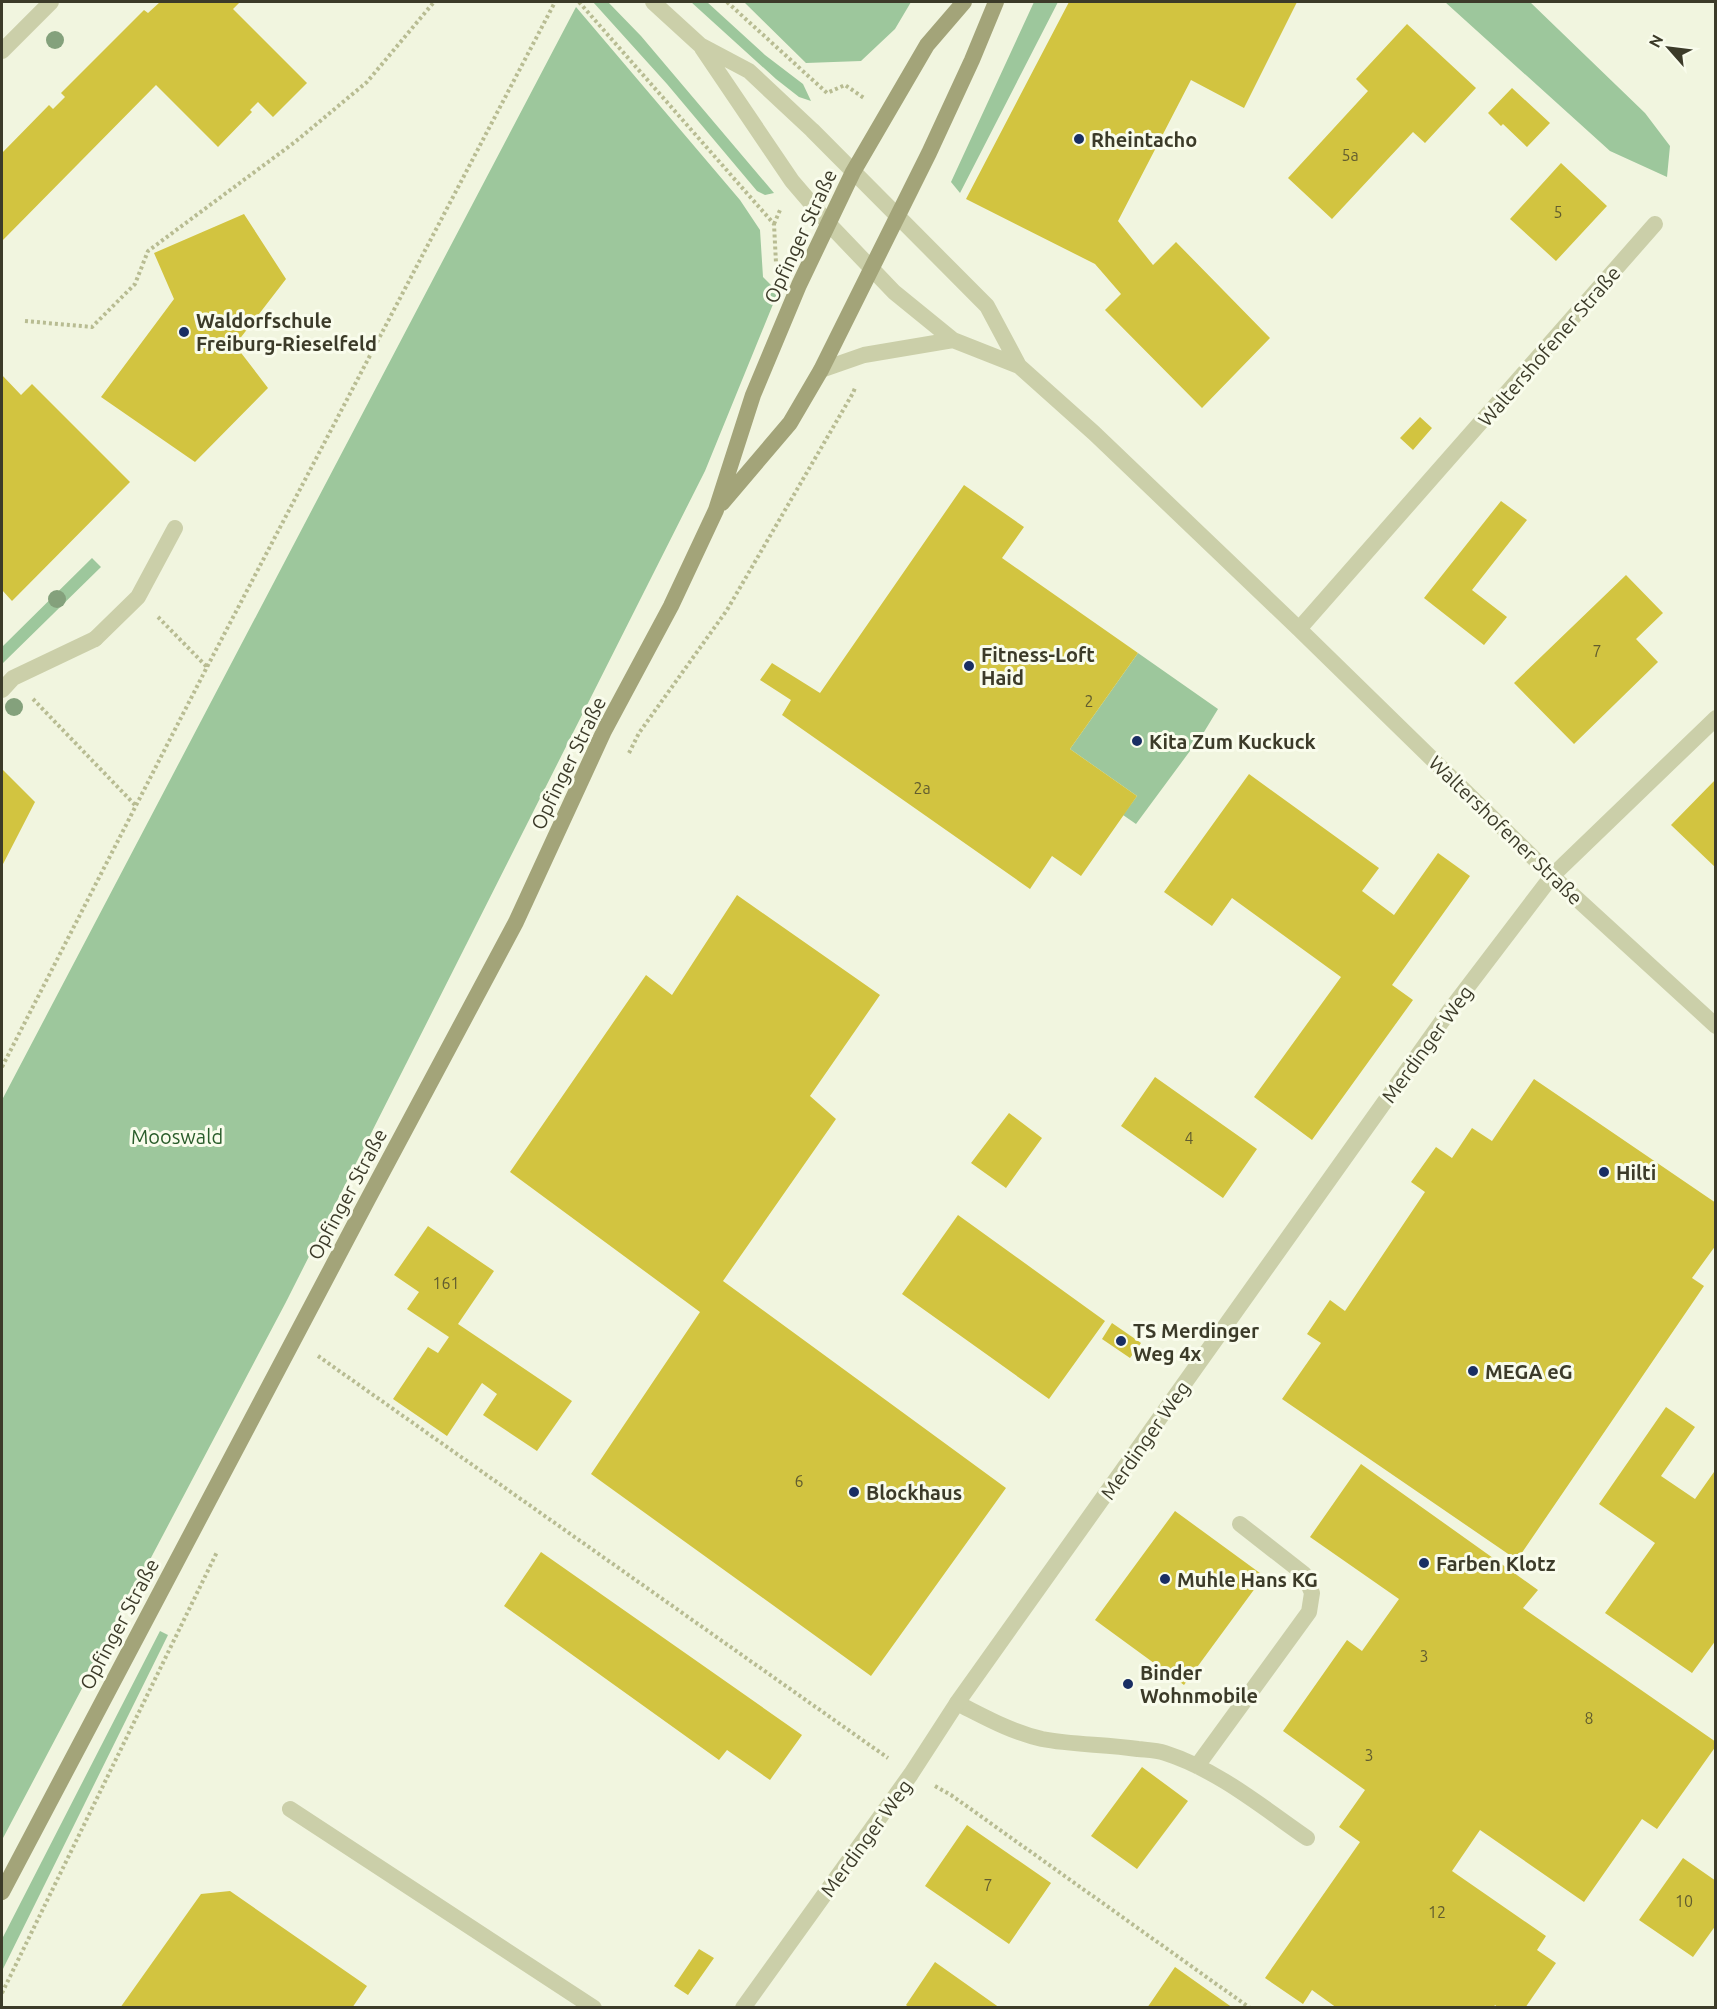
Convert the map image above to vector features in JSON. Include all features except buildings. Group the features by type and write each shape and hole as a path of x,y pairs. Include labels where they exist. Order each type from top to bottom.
{"main road":[{"name":"Opfinger Straße","path":"2,1892 516,922 604,731 671,606 716,510 753,395 799,285 853,172 927,45 964,2"},
{"name":"Opfinger Straße","path":"716,510 790,423 820,370 898,216 972,60 996,2"}],"street":[{"path":"2,51 51,2"},
{"path":"652,2 700,45"},
{"name":"Waltershofener Straße","path":"700,45 749,71 812,130 987,306 1019,366 1102,441 1299,629 1552,876 1716,1026"},
{"name":"Waltershofener Straße","path":"700,45 792,181 871,269 894,292 953,340 1019,366"},
{"name":"Waltershofener Straße","path":"1299,629 1655,224"},
{"path":"820,370 864,355 953,340"},
{"path":"7,684 95,639 138,597 175,528"},
{"name":"Merdinger Weg","path":"743,2007 911,1774 957,1703 1450,1010 1552,876 1716,718"},
{"path":"1197,1766 1309,1612 1312,1593 1304,1574 1240,1524"},
{"path":"957,1703 1021,1734 1044,1739 1163,1752 1197,1766 1230,1784 1307,1838"},
{"path":"290,1809 594,2007"}],"path":[{"path":"25,321 92,327 135,284 147,251 295,142 367,81 434,2"},
{"path":"2,1067 207,667 555,2"},
{"path":"579,2 774,224 777,273 799,285"},
{"path":"727,2 827,93 845,84 885,114"},
{"path":"138,597 207,667"},
{"path":"7,684 136,806"},
{"path":"315,1353 911,1774 951,1795 1250,2007"}],"green space":[{"path":"593,2 608,2 641,36 774,193 765,195 757,191 667,84"},
{"path":"691,2 707,2 765,55 803,84 811,101 799,97 776,79"},
{"path":"744,2 911,2 895,29 861,61 806,63"},
{"path":"1034,2 1058,2 960,193 951,182"},
{"path":"1445,2 1530,2 1645,113 1670,146 1667,177 1610,151"},
{"name":"Mooswald","path":"576,7 740,200 760,230 763,277 778,292 705,471 286,1302 2,1840 2,1100"},
{"path":"92,558 101,567 2,664 2,647"},
{"name":"Kita Zum Kuckuck","path":"1138,653 1218,709 1204,732 1136,824 1123,815 1137,796 1070,749"},
{"path":"160,1631 168,1635 2,1971 2,1939"}],"place":[{"name":"Rheintacho","path":"1079,139"},
{"name":"Waldorfschule Freiburg-Rieselfeld","path":"184,332"},
{"name":"Fitness-Loft Haid","path":"969,666"},
{"name":"Kita Zum Kuckuck","path":"1137,741"},
{"name":"Hilti","path":"1604,1172"},
{"name":"TS Merdinger Weg 4x","path":"1121,1341"},
{"name":"MEGA eG","path":"1473,1371"},
{"name":"Blockhaus","path":"854,1492"},
{"name":"Farben Klotz","path":"1424,1563"},
{"name":"Muhle Hans KG","path":"1165,1579"},
{"name":"Binder Wohnmobile","path":"1128,1684"}]}
